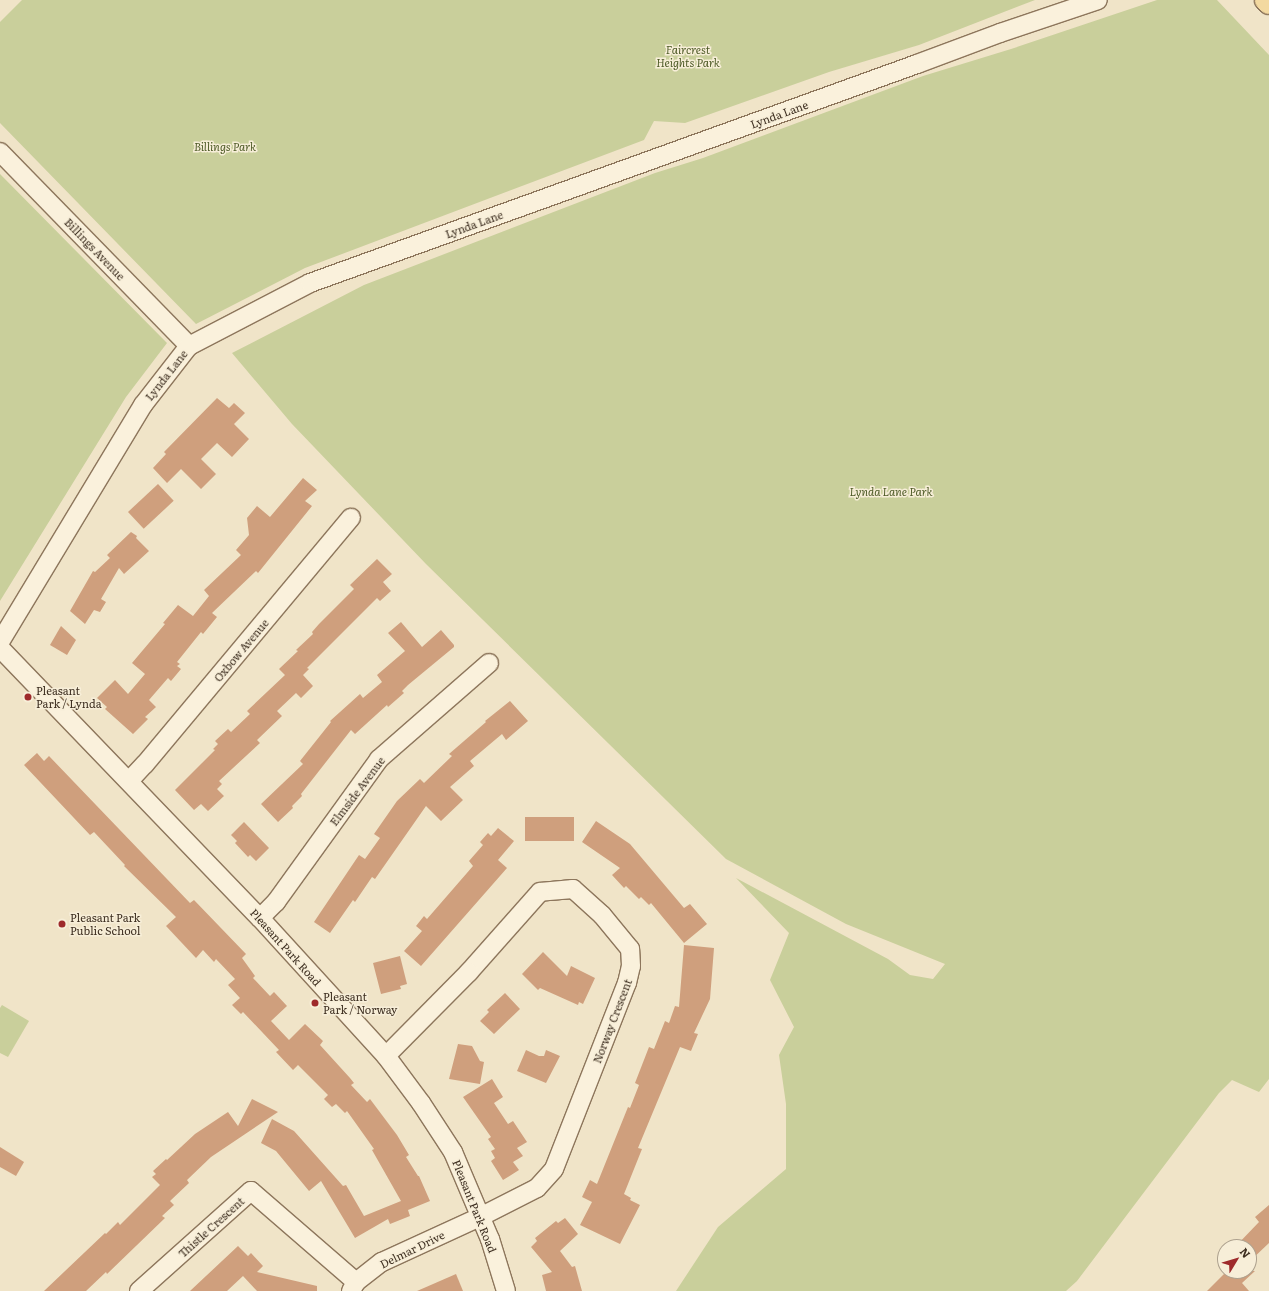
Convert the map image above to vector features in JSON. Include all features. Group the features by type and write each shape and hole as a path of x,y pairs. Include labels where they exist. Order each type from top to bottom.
{"main road":[{"path":"1266,0 1269,3"}],"street":[{"name":"Lynda Lane","path":"0,642 144,405 189,346 310,283 1000,33 1098,0"},
{"name":"Billings Avenue","path":"0,152 189,346"},
{"name":"Oxbow Avenue","path":"129,781 150,758 351,518"},
{"name":"Pleasant Park Road","path":"0,648 260,918 386,1056 421,1102 453,1152 490,1239 506,1291"},
{"name":"Elmside Avenue","path":"260,918 276,902 379,759 489,663"},
{"name":"Norway Crescent","path":"386,1056 469,972 540,892 573,889 602,915 630,949 632,966 627,983 554,1168 537,1188 480,1217"},
{"name":"Thistle Crescent","path":"139,1291 251,1190 353,1286"},
{"name":"Delmar Drive","path":"353,1286 382,1262 480,1217"}],"green space":[{"name":"Billings Park","path":"22,0 1035,0 919,45 829,72 685,123 654,121 644,140 305,268 196,324 0,123 0,22"},
{"name":"Lynda Lane Park","path":"1157,0 1217,0 1269,55 1269,1079 1259,1092 1232,1080 1219,1093 1077,1281 1066,1291 676,1291 718,1227 786,1169 786,1104 779,1055 794,1027 770,980 789,933 736,878 888,959 910,975 933,979 945,964 846,924 726,859 426,564 292,424 232,353 364,285 655,173 703,158 923,76 1011,49"},
{"path":"0,174 167,343 126,397 0,601"},
{"path":"2,1005 29,1021 8,1057 0,1053 0,1008"}],"building":[{"path":"217,398 229,408 234,403 245,413 234,424 249,439 232,457 217,443 201,459 216,474 201,489 181,469 167,483 153,468 166,454 164,452"},
{"path":"303,478 317,490 305,501 312,506 258,573 256,571 212,613 217,617 203,634 201,632 177,662 180,664 177,666 181,669 171,681 168,678 149,700 156,707 145,717 148,719 133,734 105,709 107,707 97,698 115,680 128,694 145,674 132,663 165,624 163,623 178,605 193,616 209,596 204,590 241,555 236,550 249,535 247,518 257,506 270,517"},
{"path":"158,484 174,501 144,529 128,512"},
{"path":"131,532 137,536 136,538 149,551 124,574 119,568 101,599 106,602 100,612 94,610 85,624 70,611 93,571 95,572 110,558 107,555"},
{"path":"377,559 392,574 383,582 391,591 380,601 377,598 307,668 309,669 303,675 313,686 301,698 296,693 277,711 282,716 257,740 260,743 219,781 222,784 217,789 224,796 208,811 201,804 194,810 175,790 215,750 213,749 218,744 215,741 228,729 231,732 250,714 247,711 285,675 279,669 298,651 296,650 313,634 312,632 319,624 354,589 350,585"},
{"path":"401,622 422,647 441,630 454,645 454,647 408,685 402,691 404,693 388,707 387,705 355,734 351,730 301,794 302,796 292,806 293,808 278,822 261,804 303,764 300,761 331,722 330,721 360,694 363,698 382,682 377,675 405,651 388,633"},
{"path":"61,626 76,640 67,655 50,645"},
{"path":"510,701 528,721 506,740 502,734 470,761 474,766 450,787 463,800 441,821 426,806 375,879 372,877 355,902 353,900 330,933 314,922 359,855 365,859 380,838 374,834 397,801 420,779 424,783 452,756 449,754 486,722 485,721"},
{"path":"37,753 44,761 49,756 190,903 194,900 246,954 242,958 255,976 253,978 270,996 274,992 287,1006 271,1021 289,1040 305,1024 323,1041 320,1045 354,1083 351,1085 367,1102 370,1099 397,1135 409,1155 406,1157 419,1176 430,1201 408,1210 410,1216 390,1224 388,1219 355,1238 321,1181 309,1191 276,1151 261,1143 272,1119 294,1131 343,1186 346,1185 364,1216 401,1201 372,1150 374,1149 347,1111 345,1113 336,1104 332,1107 324,1099 328,1095 298,1065 293,1070 276,1052 279,1050 243,1012 241,1014 232,1005 240,998 228,985 235,979 216,959 214,962 203,950 196,958 166,926 176,917 124,866 125,865 94,832 90,835 24,765"},
{"path":"525,817 574,817 574,841 525,841"},
{"path":"596,821 630,844 684,908 690,904 707,924 684,943 651,903 649,905 641,897 639,899 626,886 624,888 612,875 620,868 582,842"},
{"path":"244,822 269,848 256,861 250,855 248,857 235,843 237,841 231,835"},
{"path":"498,828 514,841 498,860 507,868 421,966 404,951 422,931 416,926 424,916 427,919 473,866 469,861 483,845 480,842 488,833 491,836"},
{"path":"684,945 714,948 710,999 694,1033 698,1034 691,1051 680,1047 638,1148 642,1149 624,1194 631,1198 630,1200 640,1205 620,1244 580,1225 592,1202 582,1197 590,1180 597,1184 628,1107 630,1108 639,1085 635,1083 649,1047 654,1049 665,1021 669,1023 675,1006 679,1007"},
{"path":"543,952 567,976 571,966 595,978 583,1004 579,1002 578,1005 540,988 538,990 522,974"},
{"path":"400,956 407,984 400,986 401,989 381,994 373,963"},
{"path":"505,993 520,1009 494,1034 480,1021 489,1012 487,1010"},
{"path":"458,1044 472,1046 480,1061 484,1062 480,1084 449,1079"},
{"path":"526,1050 539,1056 544,1056 546,1050 560,1056 546,1083 517,1071"},
{"path":"492,1079 503,1097 494,1103 508,1124 513,1121 527,1142 517,1148 523,1156 513,1162 519,1170 503,1180 491,1161 495,1158 491,1151 495,1149 488,1139 491,1137 463,1097"},
{"path":"252,1099 278,1112 211,1157 187,1180 189,1183 170,1201 174,1205 162,1216 165,1218 107,1274 106,1272 86,1291 44,1291 105,1233 106,1234 118,1222 120,1225 160,1185 152,1177 156,1174 153,1171 166,1159 167,1160 195,1134 228,1112 238,1126"},
{"path":"0,1147 24,1162 16,1176 0,1167"},
{"path":"1269,1205 1269,1243 1257,1254 1257,1239 1243,1239 1259,1222 1255,1217"},
{"path":"565,1218 578,1234 560,1251 572,1267 575,1266 582,1291 546,1291 542,1275 552,1272 531,1247 537,1241 535,1238 556,1221 558,1223"},
{"path":"238,1246 248,1256 251,1253 263,1266 257,1272 317,1286 317,1291 257,1291 243,1276 227,1291 190,1291"},
{"path":"456,1274 463,1291 417,1291"},
{"path":"1219,1279 1246,1279 1242,1283 1249,1291 1207,1291"}],"place":[{"name":"Pleasant Park / Lynda","path":"28,697"},
{"name":"Pleasant Park Public School","path":"62,924"},
{"name":"Pleasant Park / Norway","path":"315,1003"}],"park label":[{"name":"Faircrest Heights Park","path":"688,56"}]}
